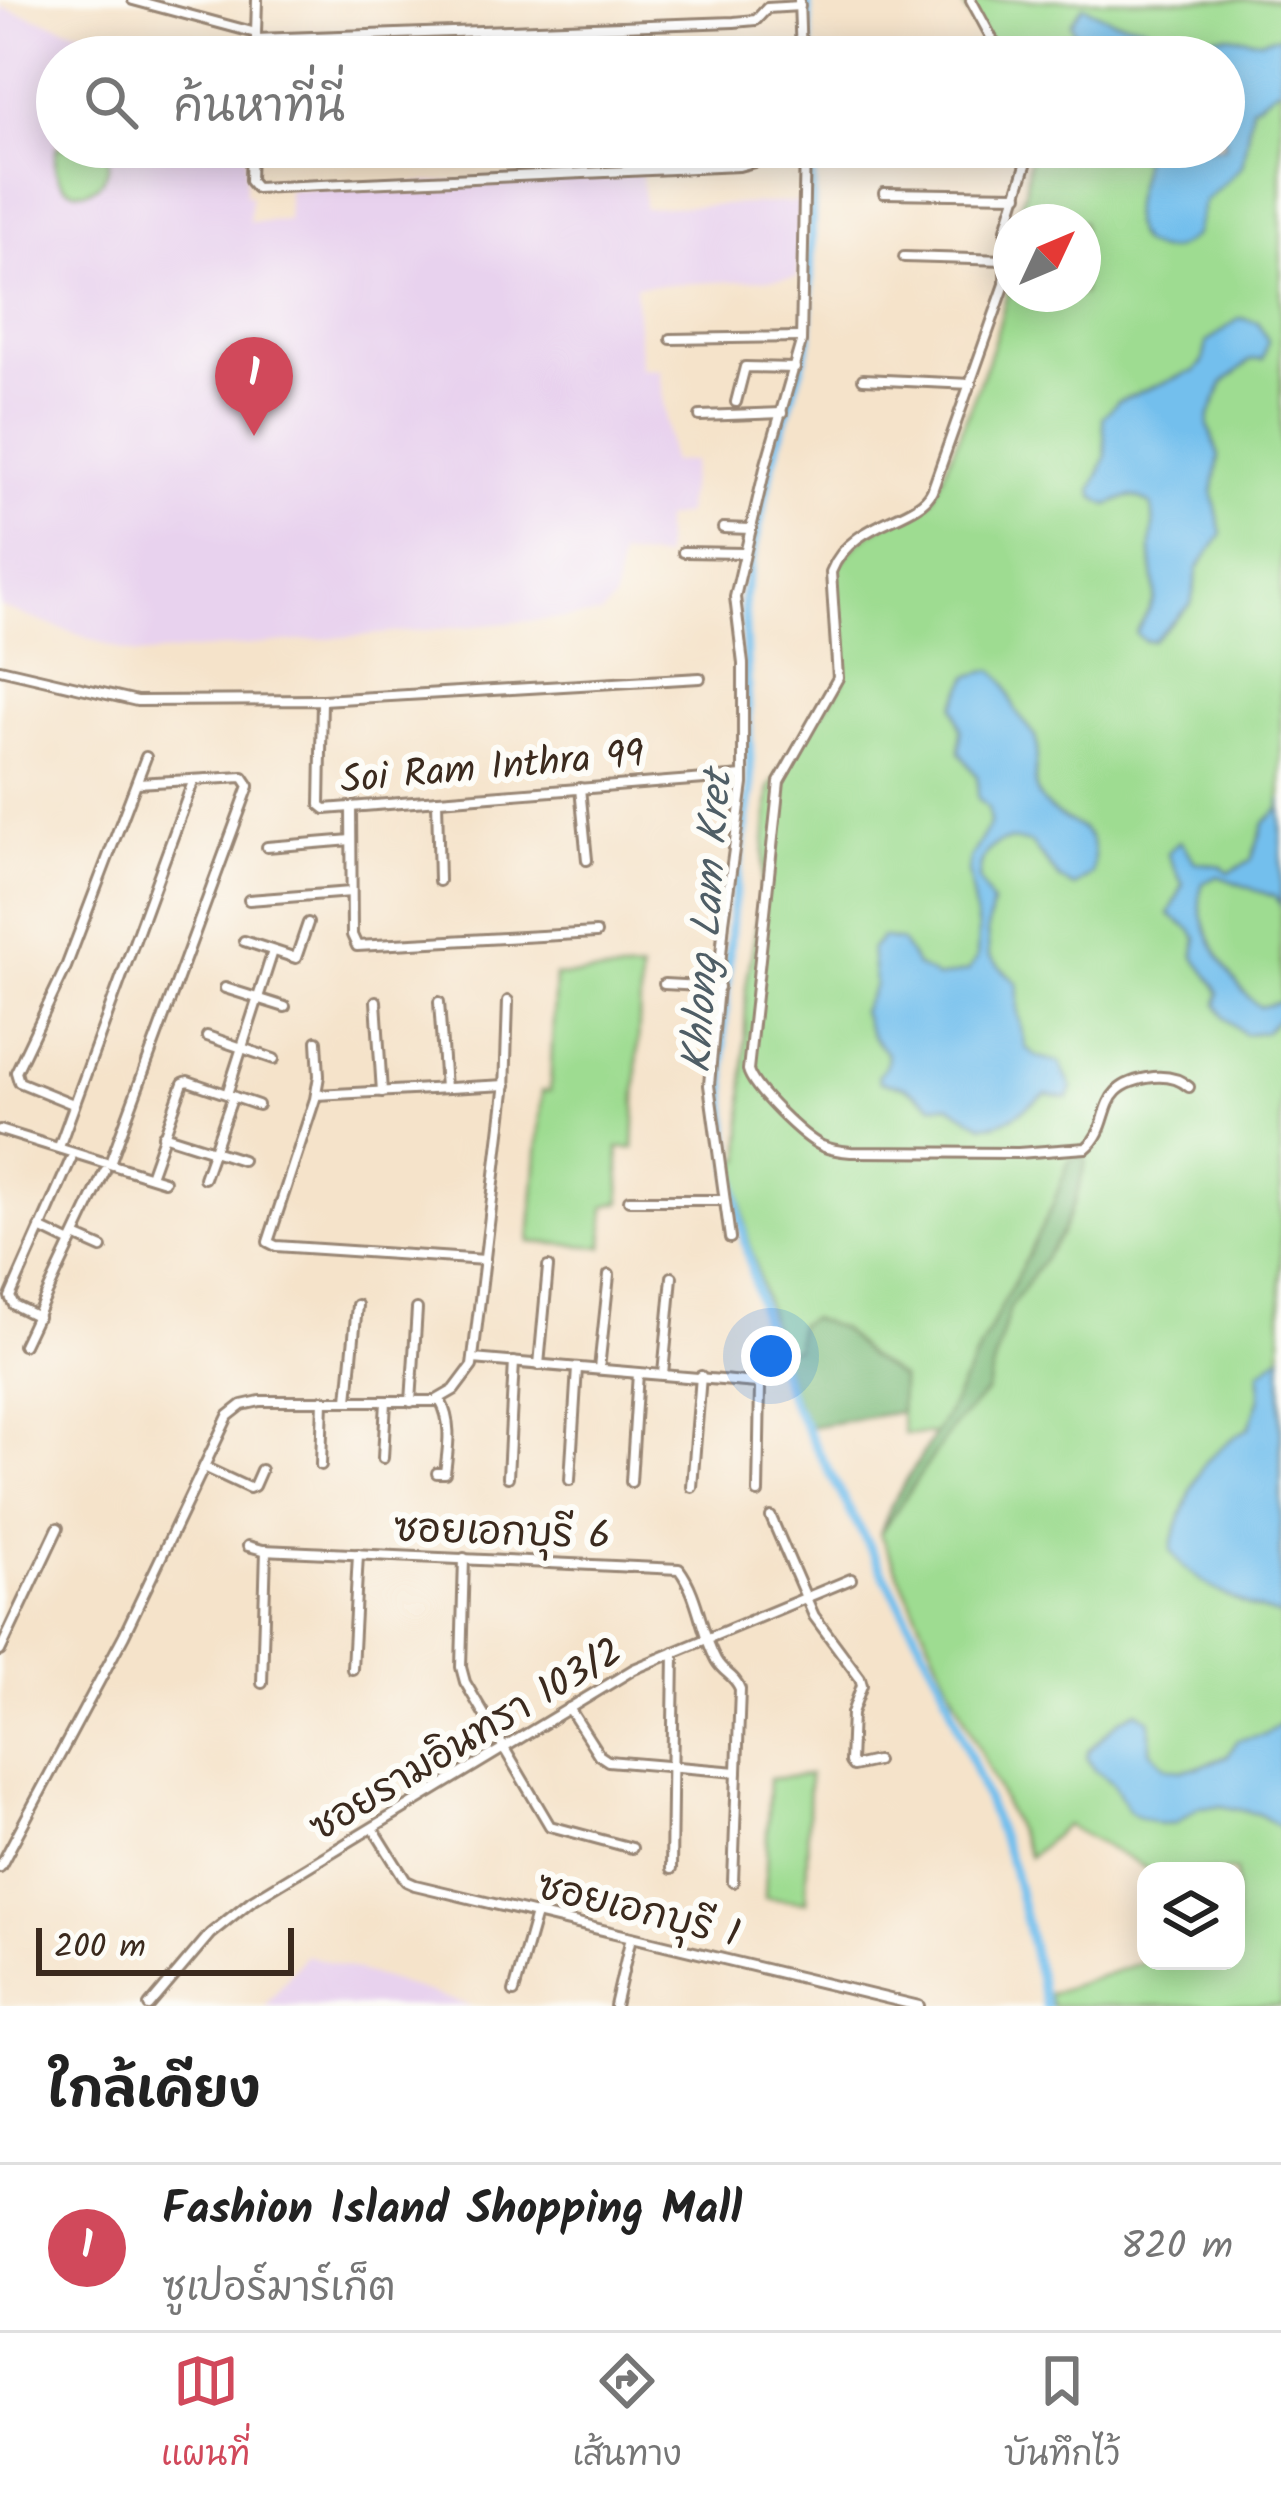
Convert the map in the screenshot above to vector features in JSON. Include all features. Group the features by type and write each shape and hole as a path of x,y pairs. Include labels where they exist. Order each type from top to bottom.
{"street":[{"path":"133,0 256,36 734,22 756,20 767,8 800,3 801,36"},
{"path":"256,36 257,0"},
{"path":"971,0 991,36"},
{"path":"250,168 250,181 256,188 695,168"},
{"path":"730,1238 709,1085 743,776 743,664 735,597 801,337 805,168"},
{"path":"1015,204 1023,168"},
{"path":"884,193 1018,195"},
{"path":"904,257 993,260"},
{"path":"995,312 928,500 862,533 831,572 838,678 779,782 752,1022 751,1081 818,1145 850,1151 1018,1153 1086,1148 1093,1142 1106,1103 1125,1085 1166,1077 1190,1087"},
{"path":"671,339 801,337"},
{"path":"736,402 746,367 795,368"},
{"path":"863,379 971,384"},
{"path":"700,416 783,413"},
{"path":"723,528 751,529"},
{"path":"682,552 744,553"},
{"name":"Soi Ram Inthra 99","path":"0,669 137,700 322,700 321,808 743,776"},
{"path":"322,700 700,679"},
{"path":"73,1104 19,1082 16,1072 66,967 146,757"},
{"path":"23,1345 108,1167 249,786 243,777 136,783"},
{"path":"59,1147 194,782"},
{"path":"580,788 587,860"},
{"path":"437,800 439,881"},
{"path":"351,808 352,935 357,946 596,932"},
{"path":"267,847 351,840"},
{"path":"249,900 351,892"},
{"path":"244,941 299,957 308,923"},
{"path":"203,1178 273,951"},
{"path":"664,984 718,987"},
{"path":"225,988 285,1007"},
{"path":"376,1001 382,1092"},
{"path":"0,1867 114,1656 228,1416 242,1405 440,1400 454,1390 473,1359 506,1085 508,1001"},
{"path":"440,1002 445,1088"},
{"path":"207,1036 274,1059"},
{"path":"316,1041 316,1095 267,1237 271,1244 485,1260"},
{"path":"150,1176 183,1083 258,1105"},
{"path":"316,1095 506,1085"},
{"path":"0,1130 164,1181"},
{"path":"164,1135 242,1160"},
{"path":"38,1317 14,1305 10,1297 71,1159"},
{"path":"629,1200 722,1200"},
{"path":"40,1228 102,1248"},
{"path":"539,1364 548,1268"},
{"path":"599,1370 609,1275"},
{"path":"663,1374 672,1277"},
{"path":"348,1400 357,1305"},
{"path":"411,1402 417,1309"},
{"path":"473,1359 753,1382 760,1387 758,1493"},
{"path":"508,1477 514,1363"},
{"path":"570,1480 577,1368"},
{"path":"631,1482 638,1373"},
{"path":"692,1487 701,1376"},
{"path":"320,1465 322,1400"},
{"path":"437,1473 445,1473 449,1434 448,1415 440,1400"},
{"path":"383,1458 386,1401"},
{"path":"204,1467 249,1488 261,1470"},
{"path":"771,1517 806,1599 860,1678 852,1713 850,1762 853,1766 876,1761"},
{"path":"0,1651 58,1528"},
{"name":"ซอยเอกบุรี 6","path":"248,1546 673,1567 684,1575 708,1638"},
{"path":"262,1683 266,1550"},
{"path":"352,1669 358,1554"},
{"path":"464,1558 461,1675 550,1826 632,1848"},
{"name":"ซอยรามอินทรา 103/2","path":"149,2006 233,1914 569,1708 634,1669 850,1579"},
{"path":"708,1638 718,1665 737,1680 740,1689 733,1882"},
{"path":"671,1869 674,1652"},
{"path":"569,1708 602,1759 737,1772"},
{"name":"ซอยเอกบุรี 1","path":"373,1828 409,1883 919,2006"},
{"path":"514,1992 536,1914"},
{"path":"616,2006 631,1937"}],"shaded area":[{"path":"0,7 95,36 36,36 36,168 246,168 245,195 251,196 249,222 288,220 288,189 642,173 644,208 800,202 797,278 635,286 641,368 660,370 671,462 693,461 685,514 664,519 664,558 620,556 614,601 600,615 136,655 0,607"},
{"path":"306,1955 472,2006 265,2006"}],"green space":[{"path":"961,0 1281,0 1281,2006 1052,2006 1048,1994 1137,1964 1137,1970 1245,1970 1245,1862 1137,1863 1066,1825 1029,1857 880,1534 892,1504 935,1434 904,1434 901,1378 868,1356 840,1328 779,1352 747,1234 734,1161 742,1160 746,987 759,910 770,786 842,684 833,577 849,551 865,537 920,510 934,497 1002,312 1101,312 1101,204 1021,204 1028,168 1245,168 1245,36 981,36"},
{"path":"56,168 107,168 94,188 82,192 61,181"},
{"path":"641,971 634,1148 618,1148 621,1202 605,1206 603,1247 530,1242 542,1091 550,1091 555,976"},
{"path":"1083,1154 1086,1161 1075,1201 1061,1234 1010,1308 986,1392 953,1427 880,1534 1052,1207 1069,1161"},
{"path":"810,1318 840,1328 868,1356 901,1378 900,1412 809,1427 779,1352 796,1348 798,1324"},
{"path":"809,1775 806,1902 765,1898 769,1779"}],"water":[{"path":"1083,6 1113,20 1144,26 1159,36 1075,36 1071,23"},
{"path":"1281,36 1281,86 1252,106 1245,148 1245,38"},
{"path":"1141,168 1240,168 1204,202 1195,235 1176,248 1163,250 1141,242 1135,230 1132,207"},
{"path":"1240,318 1258,322 1268,341 1263,359 1251,360 1223,383 1209,417 1219,456 1213,494 1222,534 1198,568 1191,604 1153,641 1144,641 1136,633 1155,595 1153,512 1151,505 1137,498 1107,505 1094,497 1092,490 1106,457 1103,417 1118,401 1196,370 1207,342"},
{"path":"992,670 1005,683 1017,713 1034,735 1039,796 1086,833 1094,855 1092,874 1074,887 1059,878 1031,843 1001,842 983,859 979,880 992,904 989,956 1018,984 1026,1048 1060,1063 1072,1089 1068,1098 1046,1094 1012,1117 983,1125 949,1105 932,1105 904,1086 880,1082 886,1052 873,1038 862,1011 875,985 871,950 882,937 901,941 917,966 938,978 968,971 977,958 978,930 968,871 990,824 988,808 978,798 977,776 959,752 961,730 954,706 969,676"},
{"path":"1281,799 1281,905 1275,897 1218,876 1203,883 1200,897 1207,931 1238,984 1260,1007 1281,1002 1281,1016 1264,1032 1244,1034 1217,1005 1219,993 1194,957 1197,939 1169,915 1183,885 1167,853 1180,841 1195,862 1229,872 1251,861 1264,823 1279,809"},
{"path":"1281,1355 1281,1616 1220,1592 1192,1573 1171,1550 1202,1468 1221,1447 1249,1428 1260,1398 1260,1372"},
{"path":"1137,1711 1150,1720 1150,1750 1166,1767 1180,1770 1227,1756 1238,1740 1265,1734 1281,1723 1281,1828 1259,1814 1222,1806 1198,1807 1176,1823 1160,1824 1128,1810 1114,1784 1087,1758 1088,1751 1119,1721"}],"waterway":[{"name":"Khlong Lam Kret","path":"808,0 809,36"},
{"name":"Khlong Lam Kret","path":"813,168 809,339 772,464 744,597 751,789 732,914 723,1039 726,1119 740,1221 764,1323 791,1400 941,1681 1013,1869 1046,2006"}],"place":[{"name":"Fashion Island Shopping Mall","path":"254,436"}]}
